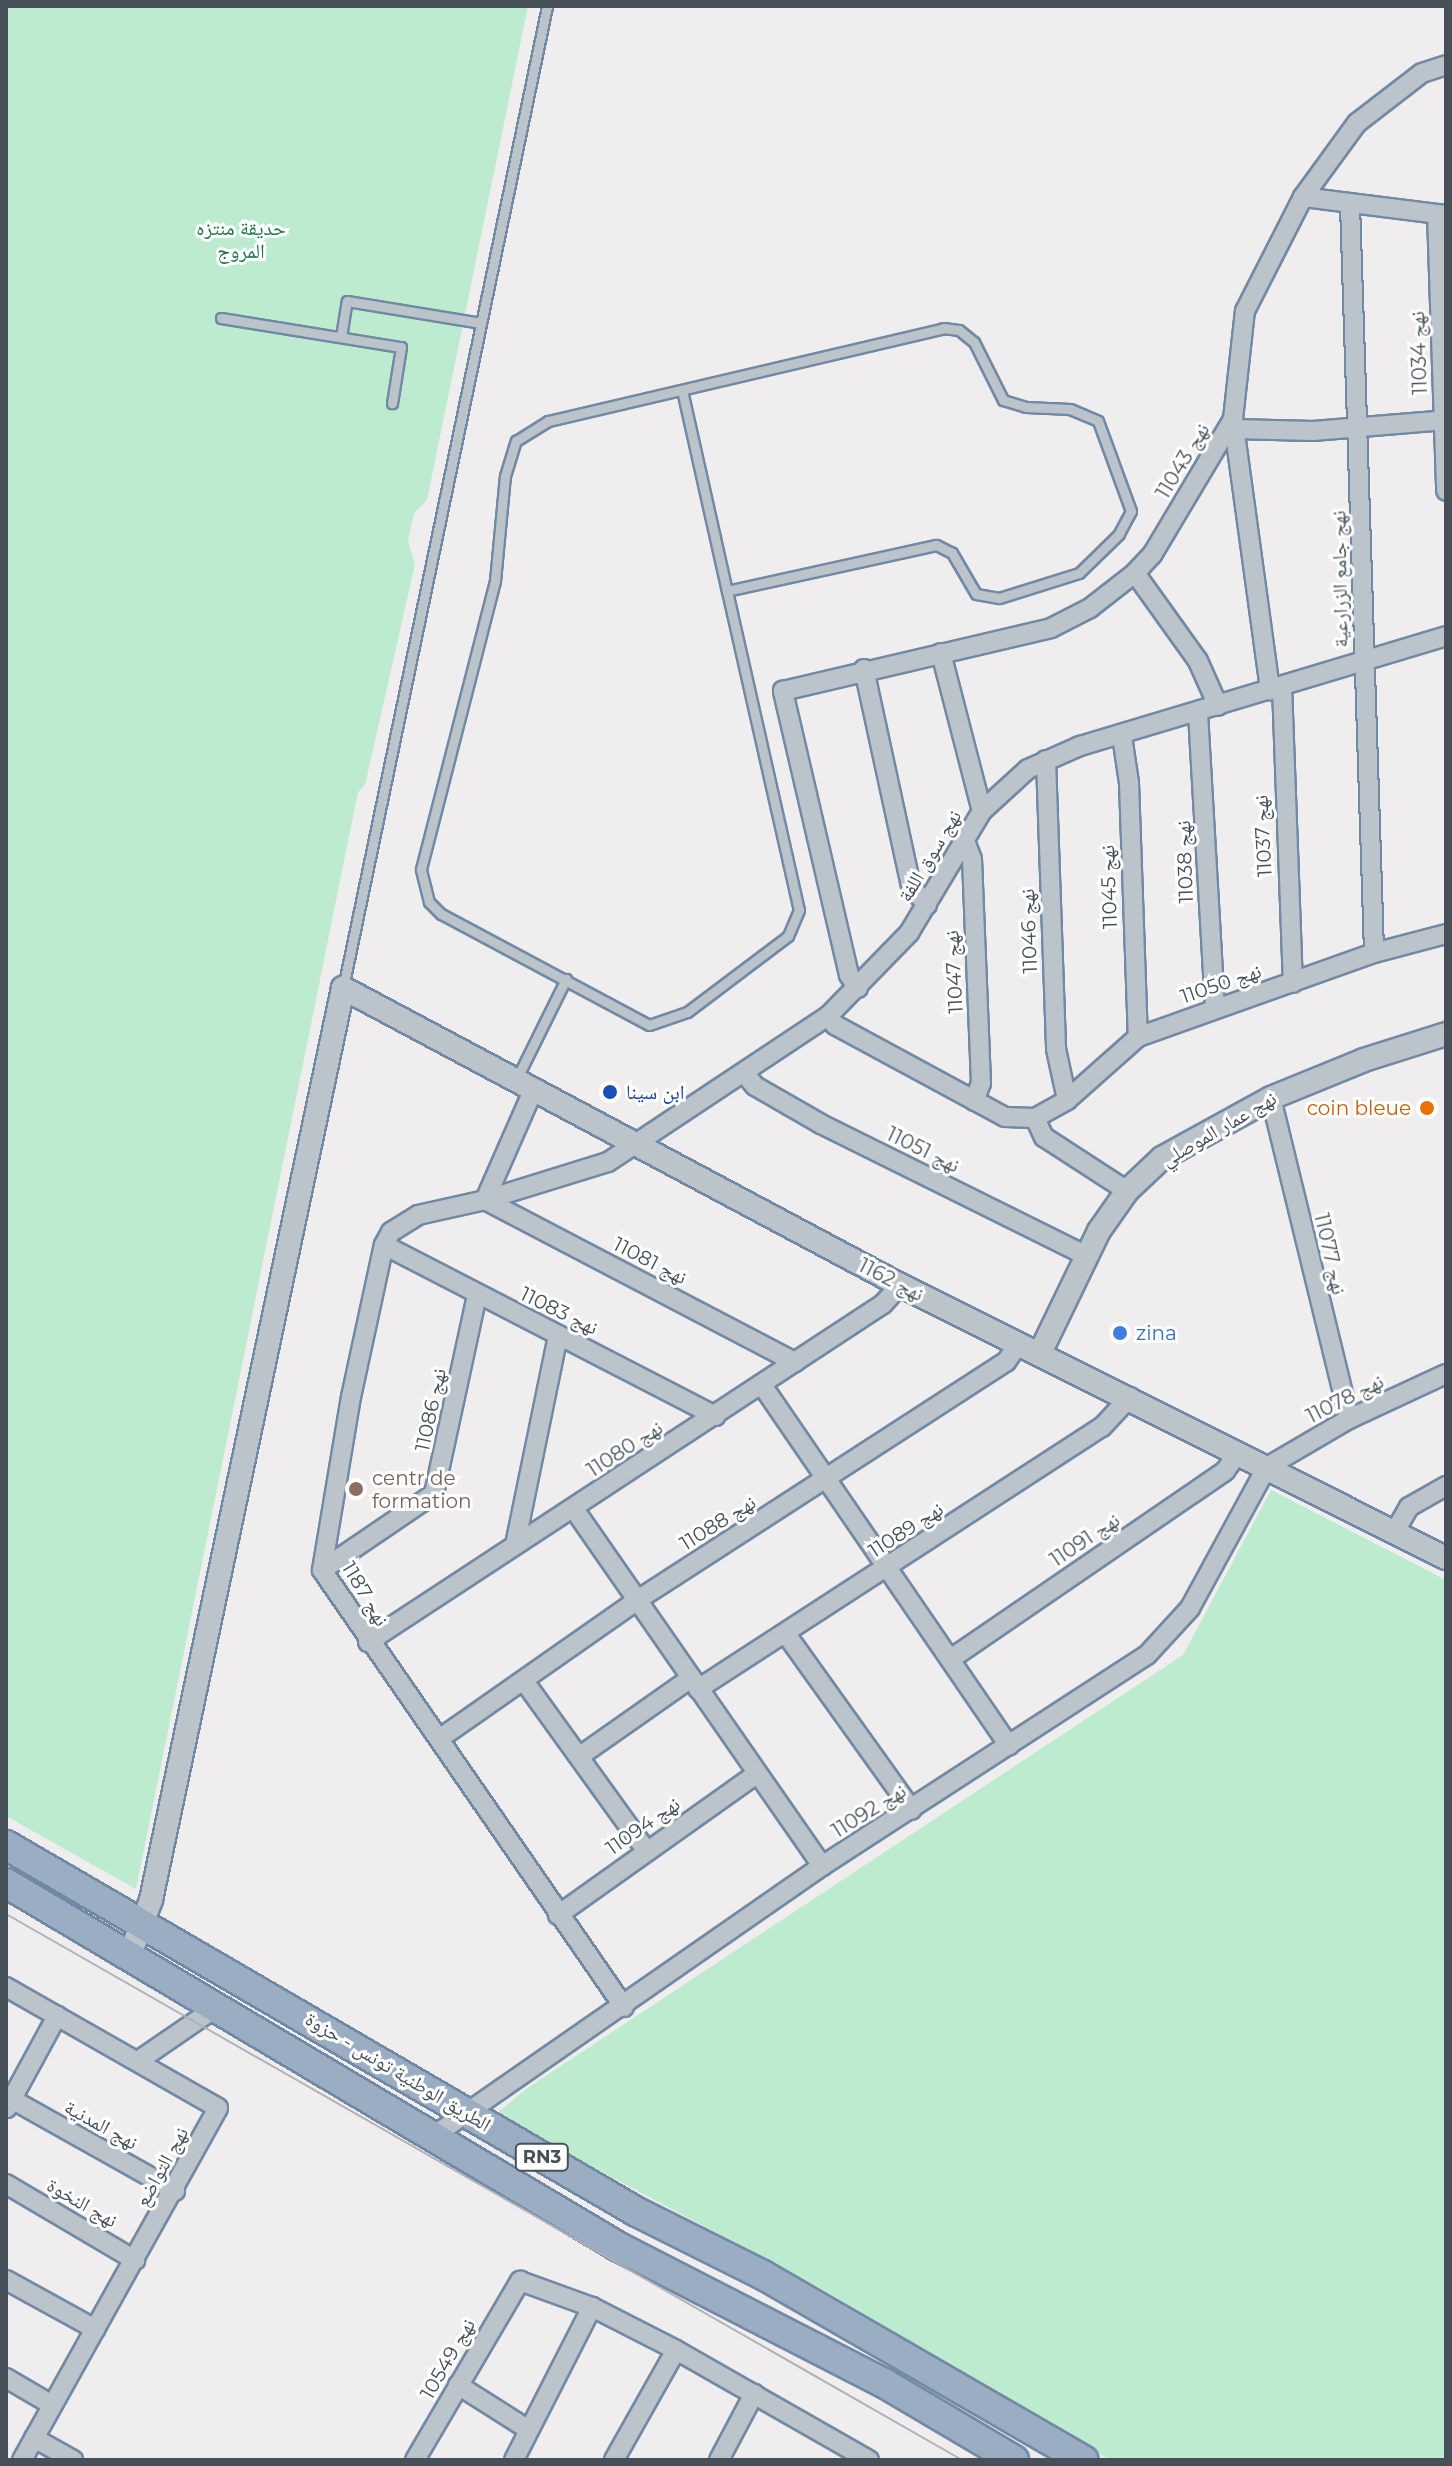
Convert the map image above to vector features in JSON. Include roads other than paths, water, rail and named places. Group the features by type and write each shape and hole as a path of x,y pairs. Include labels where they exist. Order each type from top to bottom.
{"highway":[{"name":"الطريق الوطنية تونس - حزوة","path":"6,1845 635,2211 763,2275 954,2382 1084,2460"},
{"name":"الطريق الوطنية تونس - حزوة","path":"6,1883 617,2246 884,2383 1014,2460"}],"street":[{"name":"نهج 11043","path":"858,988 849,975 783,691 864,669 1051,628 1090,608 1135,573 1152,555 1233,424 1245,311 1303,197 1357,123 1422,73 1446,65"},
{"path":"1303,197 1441,214"},
{"name":"نهج جامع الزرارعية","path":"1350,204 1374,953"},
{"name":"نهج 11034","path":"1441,214 1446,491"},
{"path":"1233,424 1357,426 1445,420"},
{"name":"نهج 11037","path":"1233,424 1276,688 1293,983"},
{"path":"1135,573 1198,661 1218,706"},
{"name":"نهج سوق اللفة","path":"638,1145 746,1075 828,1016 858,988 909,933 982,811 1028,769 1046,760 1446,636"},
{"path":"941,653 982,811"},
{"path":"864,669 911,887 927,905"},
{"name":"نهج 11038","path":"1198,713 1215,1009"},
{"name":"نهج 11045","path":"1122,736 1129,783 1138,1037"},
{"name":"نهج 11046","path":"1046,760 1056,1049 1067,1100"},
{"name":"نهج 11047","path":"965,841 972,859 981,1083 974,1101"},
{"name":"نهج 11050","path":"1035,1118 1067,1100 1122,1046 1138,1037 1374,953 1446,934"},
{"path":"130,1954 143,1924 243,1478 343,988"},
{"name":"نهج 1162","path":"343,988 523,1088 638,1145 900,1285 1130,1397 1446,1558"},
{"path":"828,1016 835,1025 1005,1117 1035,1118 1044,1137 1127,1191"},
{"name":"نهج عمار الموصلي","path":"1040,1353 1087,1256 1127,1191 1162,1158 1271,1098 1446,1034"},
{"name":"نهج 11051","path":"746,1075 755,1086 821,1124 1087,1256"},
{"path":"485,1200 523,1088"},
{"name":"نهج 11077","path":"1271,1098 1349,1419"},
{"path":"384,1245 405,1219 485,1200 608,1162 638,1145"},
{"name":"نهج 11081","path":"485,1200 795,1362"},
{"name":"نهج 11083","path":"384,1245 716,1416"},
{"name":"نهج 1187","path":"384,1245 351,1397 322,1570 368,1642 439,1739 624,2007"},
{"name":"نهج 11080","path":"368,1642 883,1304 900,1285"},
{"name":"نهج 11086","path":"322,1570 434,1494 477,1295"},
{"path":"515,1545 558,1335"},
{"name":"نهج 11088","path":"439,1739 639,1599 1006,1362 1019,1343"},
{"name":"نهج 11078","path":"1267,1467 1349,1419 1446,1374"},
{"path":"762,1385 952,1658 1009,1746"},
{"name":"نهج 11089","path":"580,1756 694,1683 786,1634 888,1568 1102,1427 1130,1397"},
{"name":"نهج 11091","path":"952,1658 1225,1471 1238,1453"},
{"name":"نهج 11092","path":"432,2137 464,2112 624,2007 822,1866 1147,1655 1173,1630 1213,1570 1267,1467"},
{"path":"1394,1533 1409,1507 1446,1486"},
{"path":"574,1509 639,1599 755,1775 822,1866"},
{"path":"786,1634 912,1810"},
{"path":"524,1681 646,1850"},
{"name":"نهج 11094","path":"558,1915 755,1775"},
{"name":"نهج التواضع","path":"6,1987 217,2104 217,2113 175,2191 22,2460"},
{"path":"138,2061 215,2008"},
{"path":"8,2102 57,2016"},
{"name":"نهج المدنية","path":"8,2102 175,2191"},
{"name":"نهج النخوة","path":"6,2184 135,2260"},
{"path":"6,2280 95,2329"},
{"name":"نهج 10549","path":"415,2460 520,2281 592,2307"},
{"path":"514,2460 592,2307 676,2350 869,2460"},
{"path":"614,2460 676,2350"},
{"path":"6,2378 52,2405"},
{"path":"458,2385 529,2430"},
{"path":"719,2460 754,2394"},
{"path":"34,2438 73,2460"}],"lane":[{"path":"343,988 547,6"},
{"path":"341,337 347,301 481,323"},
{"path":"221,318 401,347 392,403"},
{"path":"682,390 727,591 799,910 796,925 687,1012 663,1023 649,1025 441,914 429,902 421,869 495,581 505,476 516,441 548,421 943,328 959,330 974,342 1003,400 1026,407 1070,409 1098,421 1130,498 1131,511 1119,534 1079,573 999,598 976,594 952,553 936,545 727,591"},
{"path":"523,1088 566,979"}],"tram line":[{"path":"6,1914 962,2460"}],"place":[{"name":"ابن سينا","path":"610,1092"},
{"name":"coin bleue","path":"1427,1108"},
{"name":"zina","path":"1120,1333"},
{"name":"centr de formation","path":"356,1489"}],"park label":[{"name":"حديقة منتزه المروج","path":"241,240"}]}
